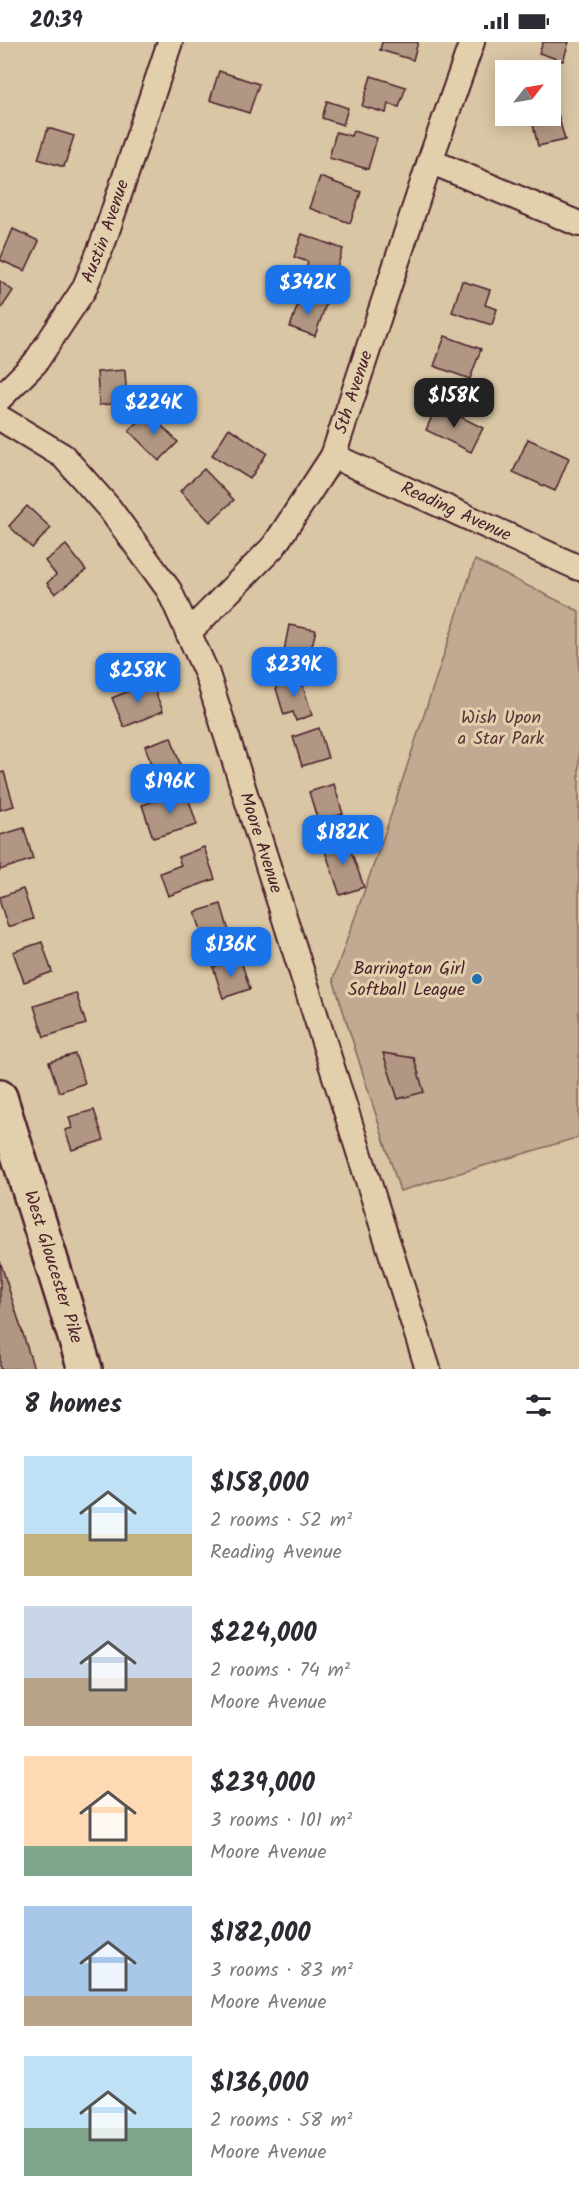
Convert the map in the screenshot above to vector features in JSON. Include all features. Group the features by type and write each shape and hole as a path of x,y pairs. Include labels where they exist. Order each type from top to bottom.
{"main road":[{"name":"West Gloucester Pike","path":"0,1097 85,1369"}],"street":[{"name":"Austin Avenue","path":"0,398 35,363 84,289 104,240 170,42"},
{"name":"5th Avenue","path":"188,633 274,546 333,456 430,161 472,42"},
{"path":"430,161 579,224"},
{"name":"Moore Avenue","path":"0,418 63,456 101,499 169,590 207,674 428,1369"},
{"name":"Reading Avenue","path":"333,456 579,568"}],"green space":[{"name":"Wish Upon a Star Park","path":"475,560 579,611 579,1137 400,1191 333,979 388,824"}],"building":[{"path":"382,42 418,42 413,60 380,50"},
{"path":"543,42 569,42 563,61 539,53"},
{"path":"219,71 259,84 249,113 210,100"},
{"path":"371,76 406,87 399,107 388,104 386,113 362,106"},
{"path":"327,101 348,108 343,125 322,118"},
{"path":"561,125 565,140 538,146 533,126"},
{"path":"48,128 74,136 64,167 38,159"},
{"path":"353,131 377,138 368,169 329,158 336,132 351,136"},
{"path":"320,177 361,192 350,223 309,208"},
{"path":"13,229 39,241 25,271 0,260"},
{"path":"302,234 343,249 333,279 306,269 308,262 294,257"},
{"path":"0,281 13,291 0,310"},
{"path":"462,281 490,290 485,305 497,309 492,325 452,312"},
{"path":"301,295 326,304 315,336 290,327"},
{"path":"445,336 481,349 470,379 434,366"},
{"path":"125,370 127,403 99,405 97,372"},
{"path":"437,405 483,428 471,452 426,430"},
{"path":"148,412 178,442 159,461 129,431"},
{"path":"229,428 267,453 250,479 212,455"},
{"path":"528,439 569,458 555,491 513,472"},
{"path":"204,469 234,500 210,522 180,491"},
{"path":"27,506 51,528 32,548 9,526"},
{"path":"66,545 86,570 55,594 47,583 56,575 45,561"},
{"path":"289,625 316,630 308,661 283,656"},
{"path":"306,675 308,684 303,686 312,715 296,721 293,712 284,715 275,685"},
{"path":"151,682 163,711 124,727 112,698"},
{"path":"319,728 328,758 302,766 293,737"},
{"path":"171,737 181,767 155,776 145,746"},
{"path":"4,772 14,806 0,810 0,773"},
{"path":"334,784 343,814 318,821 309,792"},
{"path":"186,791 197,825 153,838 142,805"},
{"path":"24,828 33,859 0,870 0,835"},
{"path":"346,837 364,887 340,895 323,845"},
{"path":"204,847 215,879 168,896 160,873 181,865 178,857"},
{"path":"23,889 33,919 8,927 0,897"},
{"path":"221,904 230,935 205,943 195,912"},
{"path":"42,942 52,972 24,982 13,952"},
{"path":"240,958 250,989 223,998 213,967"},
{"path":"76,993 86,1024 44,1037 34,1006"},
{"path":"383,1053 414,1058 424,1092 398,1099"},
{"path":"75,1054 85,1083 59,1092 49,1062"},
{"path":"94,1110 104,1140 72,1150 65,1130 72,1128 69,1117"},
{"path":"0,1261 34,1369 0,1369"}],"place":[{"name":"Barrington Girl Softball League","path":"477,979"}]}
